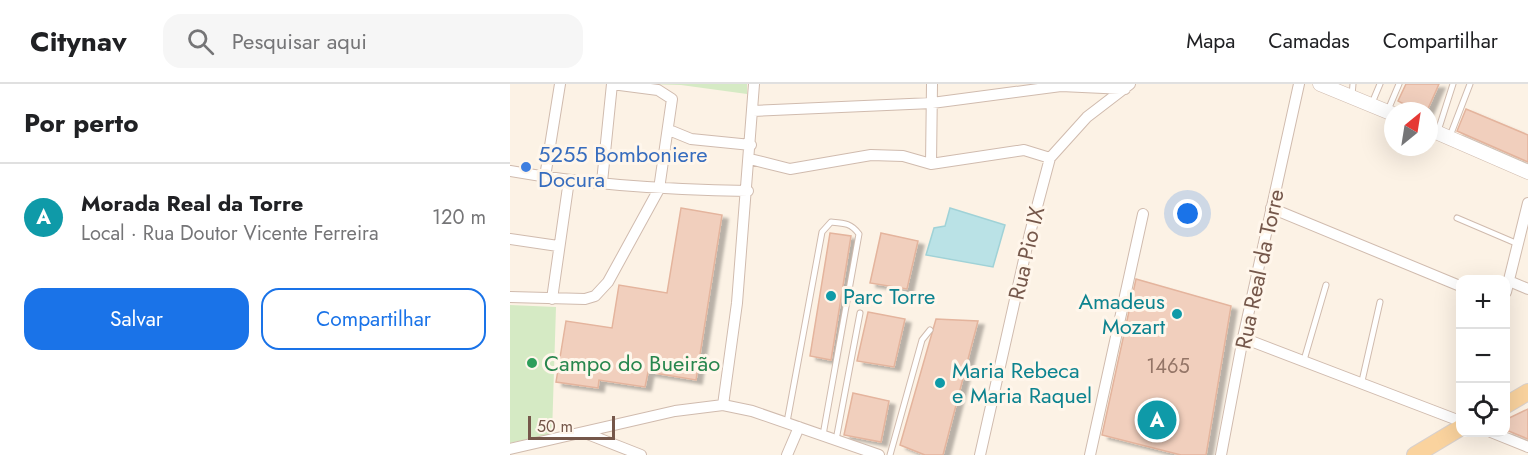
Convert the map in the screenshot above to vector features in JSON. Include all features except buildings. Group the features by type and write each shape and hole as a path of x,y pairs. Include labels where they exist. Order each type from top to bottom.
{"main road":[{"path":"1510,402 1528,392"},
{"path":"1415,455 1456,431"}],"street":[{"path":"545,177 560,84"},
{"path":"510,297 585,299 601,291 659,189 673,104 669,95 658,90 612,84 602,182"},
{"path":"723,405 737,303 748,191 754,84"},
{"path":"931,164 932,84"},
{"name":"Rua Real da Torre","path":"1221,455 1243,338 1299,84"},
{"path":"1320,84 1352,90 1371,105 1384,110"},
{"path":"753,111 932,103 979,99 1061,86 1127,86"},
{"name":"Rua Pio IX","path":"980,455 1030,234 1050,158 1087,117 1127,86"},
{"path":"669,130 691,139 751,145"},
{"path":"1439,133 1528,172"},
{"path":"750,159 790,169 871,155 903,156 931,164 1024,150 1050,158"},
{"path":"510,171 569,180 659,189 748,191"},
{"path":"552,299 569,180"},
{"path":"1510,277 1528,204"},
{"path":"1271,208 1456,284"},
{"path":"1090,455 1143,213"},
{"path":"510,239 558,246"},
{"path":"1510,281 1528,289"},
{"path":"1243,338 1456,418"},
{"path":"510,449 675,411 723,405 787,422 879,455"},
{"path":"787,455 799,427"},
{"path":"584,433 640,455"},
{"path":"1503,437 1528,447"}],"lane":[{"path":"1371,105 1380,84"},
{"path":"1393,102 1399,84"},
{"path":"1439,133 1453,84"},
{"path":"1439,133 1470,84"},
{"path":"1456,218 1518,244"},
{"path":"787,422 822,232 831,222 845,223 853,226 859,234 823,435"},
{"path":"1304,360 1326,285"},
{"path":"1362,381 1380,302"},
{"path":"836,440 860,313"},
{"path":"890,455 922,340 930,330"}],"green space":[{"path":"647,84 747,84 747,94 681,85"},
{"name":"Campo do Bueirão","path":"510,305 556,307 552,434 510,443"}],"water":[{"path":"950,208 1005,225 993,267 926,255 934,228 945,226"}],"place":[{"name":"5255 Bomboniere Docura","path":"526,167"},
{"name":"Parc Torre","path":"831,296"},
{"name":"Amadeus Mozart","path":"1177,314"},
{"name":"Campo do Bueirão","path":"532,363"},
{"name":"Maria Rebeca e Maria Raquel","path":"940,383"},
{"name":"Morada Real da Torre","path":"1157,420"}]}
